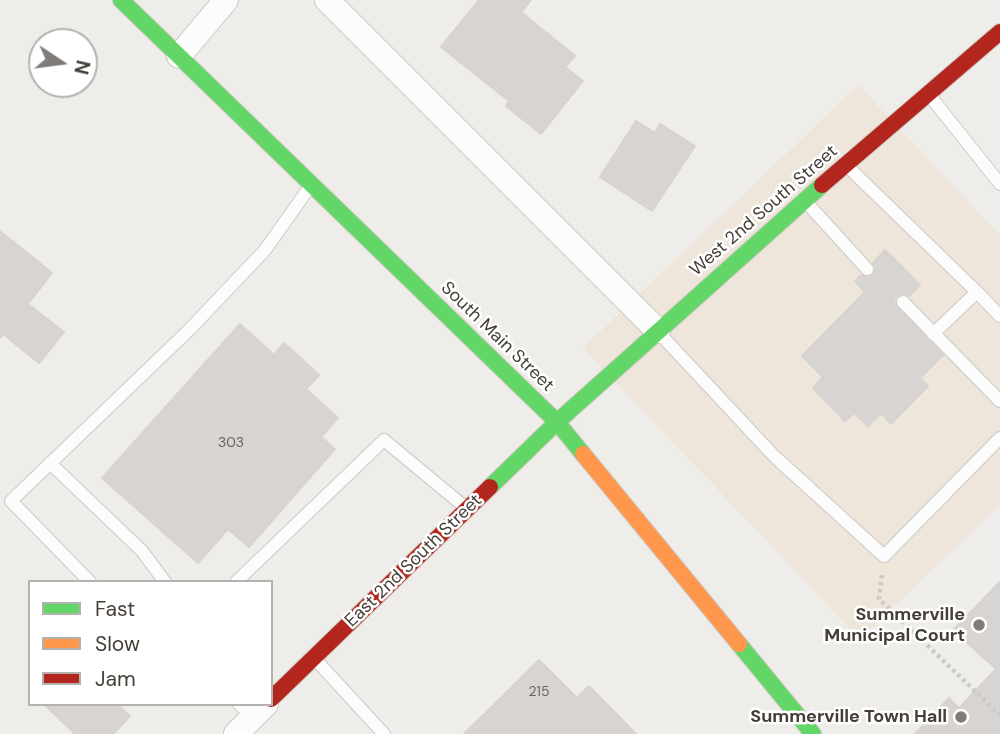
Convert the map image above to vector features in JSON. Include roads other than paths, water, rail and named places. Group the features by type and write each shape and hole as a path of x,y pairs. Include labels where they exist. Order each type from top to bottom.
{"main road":[{"name":"South Main Street","path":"121,0 557,422 813,734"},
{"name":"West 2nd South Street","path":"557,422 804,200 1000,32"},
{"name":"East 2nd South Street","path":"273,697 557,422"}],"street":[{"path":"179,56 226,0"},
{"path":"327,0 658,331"}],"lane":[{"path":"929,95 1000,184"},
{"path":"846,165 1000,316"},
{"path":"88,580 11,501 190,329 265,250 312,184"},
{"path":"804,200 867,269"},
{"path":"933,334 977,292"},
{"path":"903,302 1000,401"},
{"path":"658,331 774,456 884,556 1000,438"},
{"path":"238,580 384,440 468,509"},
{"path":"50,463 142,551 164,580"},
{"path":"314,658 384,734"}],"place":[{"name":"Summerville Municipal Court","path":"979,625"},
{"name":"Summerville Town Hall","path":"961,717"}]}
